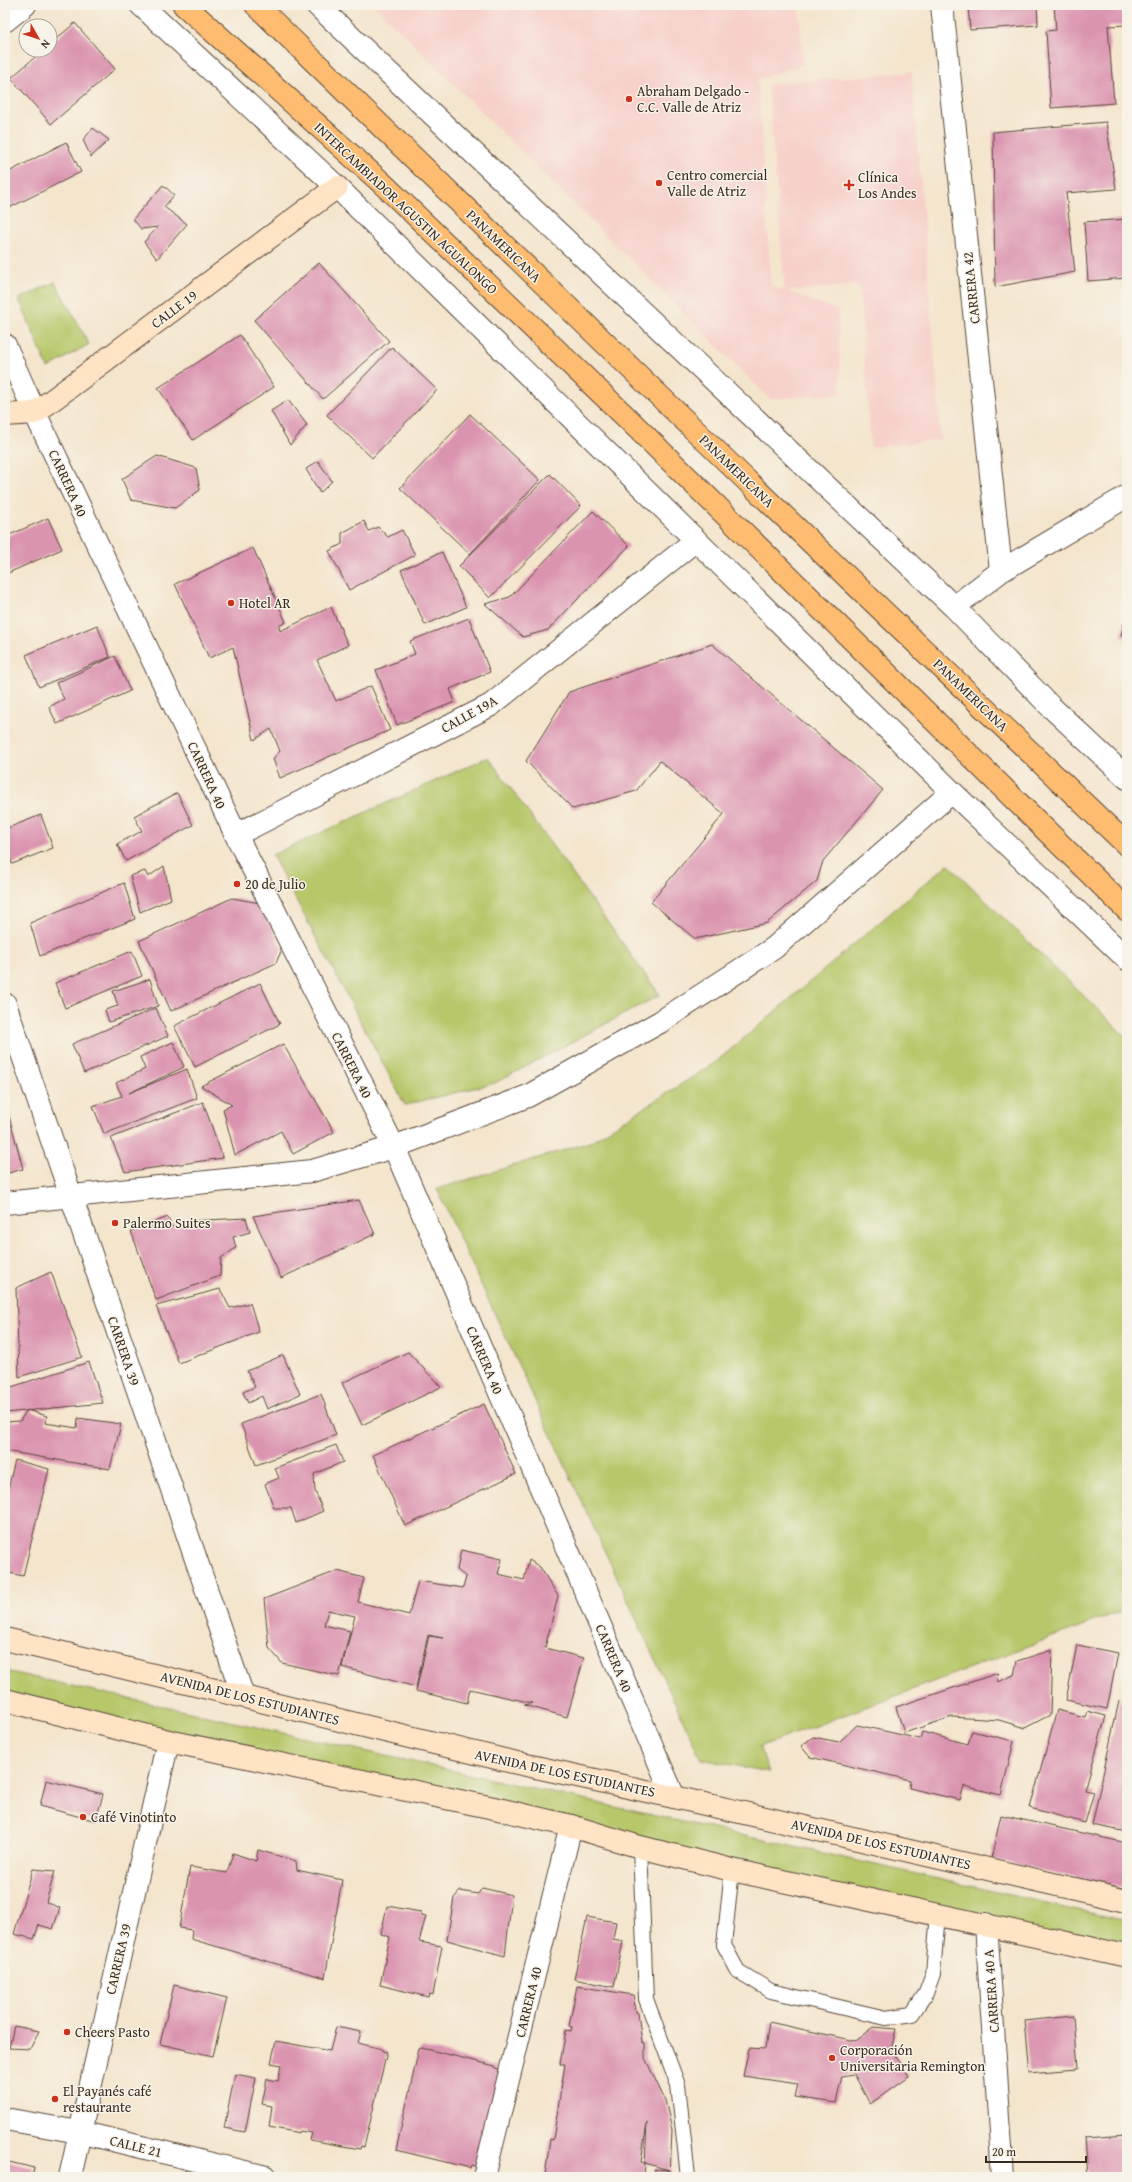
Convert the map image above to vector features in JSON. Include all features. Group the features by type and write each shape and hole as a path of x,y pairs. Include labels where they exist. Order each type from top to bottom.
{"main road":[{"name":"INTERCAMBIADOR AGUSTIN AGUALONGO","path":"184,5 383,184 625,416 1127,910"},
{"name":"PANAMERICANA","path":"256,5 742,476 1127,845"},
{"name":"CALLE 19","path":"35,413 336,187"},
{"path":"5,415 35,413"},
{"name":"AVENIDA DE LOS ESTUDIANTES","path":"5,1639 517,1763 674,1797 1127,1900"},
{"path":"5,1700 168,1741 494,1808 571,1826 640,1847 732,1870 938,1913 1127,1956"}],"street":[{"path":"5,21 25,5"},
{"path":"141,5 336,187 952,792 1127,959"},
{"path":"317,5 769,434 954,607 1050,706 1127,778"},
{"name":"CARRERA 42","path":"942,5 1001,572"},
{"name":"CARRERA 40","path":"5,345 35,413 236,835 394,1148 674,1797"},
{"path":"954,607 1001,572 1127,496"},
{"name":"CALLE 19A","path":"236,835 491,705 696,540"},
{"path":"5,1203 312,1170 394,1148 528,1096 660,1022 774,948 952,792"},
{"name":"CARRERA 39","path":"5,1004 70,1197 243,1696"},
{"name":"CARRERA 39","path":"70,2177 168,1741"},
{"name":"CARRERA 40","path":"484,2177 571,1826"},
{"name":"CARRERA 40 A","path":"986,1924 1003,2177"},
{"name":"CALLE 21","path":"5,2119 79,2132 266,2177"}],"lane":[{"path":"640,1847 646,1999 678,2085 688,2177"},
{"path":"732,1870 724,1945 738,1972 771,1991 886,2018 912,2014 926,1993 933,1974 938,1913"}],"shaded area":[{"name":"Centro comercial Valle de Atriz","path":"374,5 799,5 803,65 758,79 771,286 785,291 768,84 912,72 941,440 871,447 859,285 786,291 838,310 841,394 770,399"}],"green space":[{"path":"55,282 89,344 48,368 19,299"},
{"path":"488,757 660,995 495,1083 405,1105 272,855"},
{"path":"948,864 1127,1038 1127,1609 759,1747 769,1772 701,1759 437,1189 590,1142 716,1062"},
{"path":"5,1671 1127,1921 1127,1954 5,1705"}],"building":[{"path":"968,5 1037,5 1038,25 970,30"},
{"path":"1054,5 1127,5 1127,25 1108,26 1114,103 1051,108 1046,31 1056,30"},
{"path":"75,23 115,69 51,124 11,78 34,58 58,58 58,37"},
{"path":"1106,122 1116,189 1066,193 1075,272 995,287 993,132"},
{"path":"93,128 109,140 91,157 83,140"},
{"path":"66,142 81,172 5,210 5,174"},
{"path":"163,185 174,195 164,207 187,224 157,259 144,242 158,227 141,229 133,219"},
{"path":"1127,219 1127,278 1088,281 1084,222"},
{"path":"319,263 389,341 323,399 254,320"},
{"path":"240,335 274,387 193,440 158,388"},
{"path":"392,347 437,390 372,458 327,415"},
{"path":"288,400 307,425 290,445 271,411"},
{"path":"470,414 540,480 470,554 400,488"},
{"path":"157,456 196,468 200,490 175,508 131,500 122,479"},
{"path":"318,461 332,481 320,493 306,469"},
{"path":"550,474 581,506 490,598 459,566"},
{"path":"593,511 629,546 548,630 523,637 485,604 510,597"},
{"path":"48,518 62,549 8,573 5,565 5,537"},
{"path":"364,521 369,531 378,527 388,537 402,530 415,555 349,590 329,551 342,544 342,533"},
{"path":"253,548 286,622 279,626 280,631 331,607 348,645 317,660 336,701 371,686 390,730 280,778 273,759 280,751 271,729 254,740 233,647 209,658 175,584"},
{"path":"442,552 466,607 425,625 401,570"},
{"path":"1127,615 1127,639 1121,636"},
{"path":"469,618 490,672 450,689 455,702 397,725 376,670 415,654 410,641"},
{"path":"97,625 110,657 39,687 26,655"},
{"path":"712,644 883,790 823,861 817,881 767,923 695,939 651,902 724,814 660,761 636,791 573,809 526,761 569,692"},
{"path":"115,656 130,691 57,724 49,707 64,699 56,683"},
{"path":"177,793 193,825 126,861 117,844 142,831 134,816"},
{"path":"41,815 53,848 12,864 5,844 5,829"},
{"path":"164,866 171,899 140,912 130,876 145,871 148,877"},
{"path":"124,883 135,919 40,956 30,923"},
{"path":"232,898 260,903 282,949 276,963 171,1011 139,941"},
{"path":"132,951 142,976 65,1008 55,983"},
{"path":"150,979 158,1006 109,1022 105,1010 118,1006 113,991"},
{"path":"260,983 280,1024 195,1067 174,1026"},
{"path":"156,1008 168,1036 84,1073 72,1044"},
{"path":"173,1042 184,1067 129,1093 187,1069 197,1098 104,1134 93,1106 122,1096 116,1083 145,1069 140,1057"},
{"path":"283,1044 334,1132 293,1154 281,1131 235,1155 223,1109 232,1105 201,1086"},
{"path":"203,1102 223,1158 125,1172 111,1138"},
{"path":"8,1112 23,1169 5,1174 5,1113"},
{"path":"359,1200 375,1234 281,1278 253,1216"},
{"path":"168,1217 172,1227 186,1221 246,1218 250,1232 233,1237 236,1248 221,1258 220,1276 156,1300 131,1231"},
{"path":"51,1272 82,1357 19,1377 16,1288"},
{"path":"220,1289 230,1308 250,1303 259,1332 179,1363 156,1306"},
{"path":"408,1352 441,1387 362,1425 342,1383"},
{"path":"283,1355 300,1394 267,1409 262,1396 248,1403 243,1392 255,1387 247,1371"},
{"path":"89,1362 103,1403 5,1413 5,1389"},
{"path":"321,1394 336,1435 256,1465 241,1424"},
{"path":"484,1404 516,1474 405,1526 373,1455"},
{"path":"27,1410 47,1416 45,1423 77,1428 78,1418 121,1424 110,1469 5,1451 5,1422 20,1421"},
{"path":"336,1445 343,1462 314,1474 315,1491 323,1511 296,1523 291,1508 274,1508 265,1484 279,1478 275,1468"},
{"path":"15,1460 49,1469 23,1576 5,1572 5,1502"},
{"path":"461,1550 502,1559 498,1574 524,1580 529,1560 540,1567 558,1596 545,1648 584,1658 567,1717 524,1705 532,1703 470,1689 467,1703 416,1691 429,1636 443,1638 428,1635 416,1687 342,1667 355,1616 328,1610 324,1625 350,1631 339,1676 282,1663 269,1648 264,1599 337,1571 364,1578 358,1602 409,1615 418,1581 463,1588 466,1577 457,1570"},
{"path":"1077,1645 1118,1653 1107,1709 1066,1700"},
{"path":"1052,1650 1050,1715 1025,1728 999,1720 952,1717 904,1733 896,1707 998,1673 997,1682 1014,1675 1017,1661"},
{"path":"1119,1701 1127,1703 1127,1832 1092,1825"},
{"path":"1057,1710 1085,1717 1087,1711 1106,1716 1085,1790 1094,1792 1085,1823 1030,1808"},
{"path":"857,1725 920,1739 922,1732 968,1744 972,1731 1014,1741 1001,1795 964,1786 960,1800 909,1788 910,1780 810,1757 801,1746 813,1737 839,1742"},
{"path":"46,1780 103,1794 96,1821 40,1806"},
{"path":"1001,1815 1127,1843 1127,1870 1123,1888 991,1859"},
{"path":"258,1850 296,1861 297,1870 342,1880 325,1978 191,1939 192,1930 179,1928 190,1867 227,1873 233,1853 256,1861"},
{"path":"33,1869 55,1871 46,1902 60,1908 53,1929 39,1925 34,1939 14,1934"},
{"path":"482,1888 512,1895 505,1956 447,1940 454,1898 460,1891 478,1894"},
{"path":"387,1906 421,1912 421,1915 426,1916 419,1942 442,1946 433,1995 429,1994 428,1997 380,1985 390,1937 381,1934"},
{"path":"587,1917 616,1922 613,1939 623,1941 614,1987 574,1979"},
{"path":"174,1985 227,1998 213,2056 160,2044"},
{"path":"577,1986 633,1995 636,2012 638,2013 642,2042 645,2043 645,2058 665,2100 672,2130 670,2177 654,2177 655,2169 669,2170 645,2163 644,2177 545,2176 550,2139 553,2140 565,2064 560,2064 566,2030 571,2031 572,2027 569,2026","holes":["647,2123 645,2163 641,2162"]},
{"path":"1073,2016 1077,2069 1029,2073 1024,2021"},
{"path":"769,2022 855,2041 873,2027 896,2029 891,2049 909,2076 870,2104 854,2074 842,2076 836,2103 795,2097 798,2084 743,2076 749,2048 765,2049"},
{"path":"14,2026 39,2031 30,2049 9,2048"},
{"path":"336,2027 361,2032 358,2043 382,2049 382,2051 387,2052 364,2147 361,2146 360,2149 310,2140 312,2133 300,2131 299,2133 269,2127 272,2106 262,2104 267,2079 278,2081 281,2065 271,2063 276,2041 330,2051"},
{"path":"422,2048 495,2066 495,2068 501,2070 477,2167 471,2165 470,2168 396,2150 419,2049"},
{"path":"235,2074 256,2078 245,2132 224,2128"},
{"path":"1127,2135 1127,2177 1088,2177 1085,2138"},
{"path":"5,2161 34,2168 32,2177 5,2177"}],"place":[{"name":"Abraham Delgado - C.C. Valle de Atriz","path":"629,99"},
{"name":"Centro comercial Valle de Atriz","path":"659,183"},
{"name":"Clínica Los Andes","path":"849,185"},
{"name":"Hotel AR","path":"231,603"},
{"name":"20 de Julio","path":"237,884"},
{"name":"Palermo Suites","path":"115,1223"},
{"name":"Café Vinotinto","path":"83,1817"},
{"name":"Cheers Pasto","path":"67,2032"},
{"name":"Corporación Universitaria Remington","path":"832,2058"},
{"name":"El Payanés café restaurante","path":"55,2099"}]}
